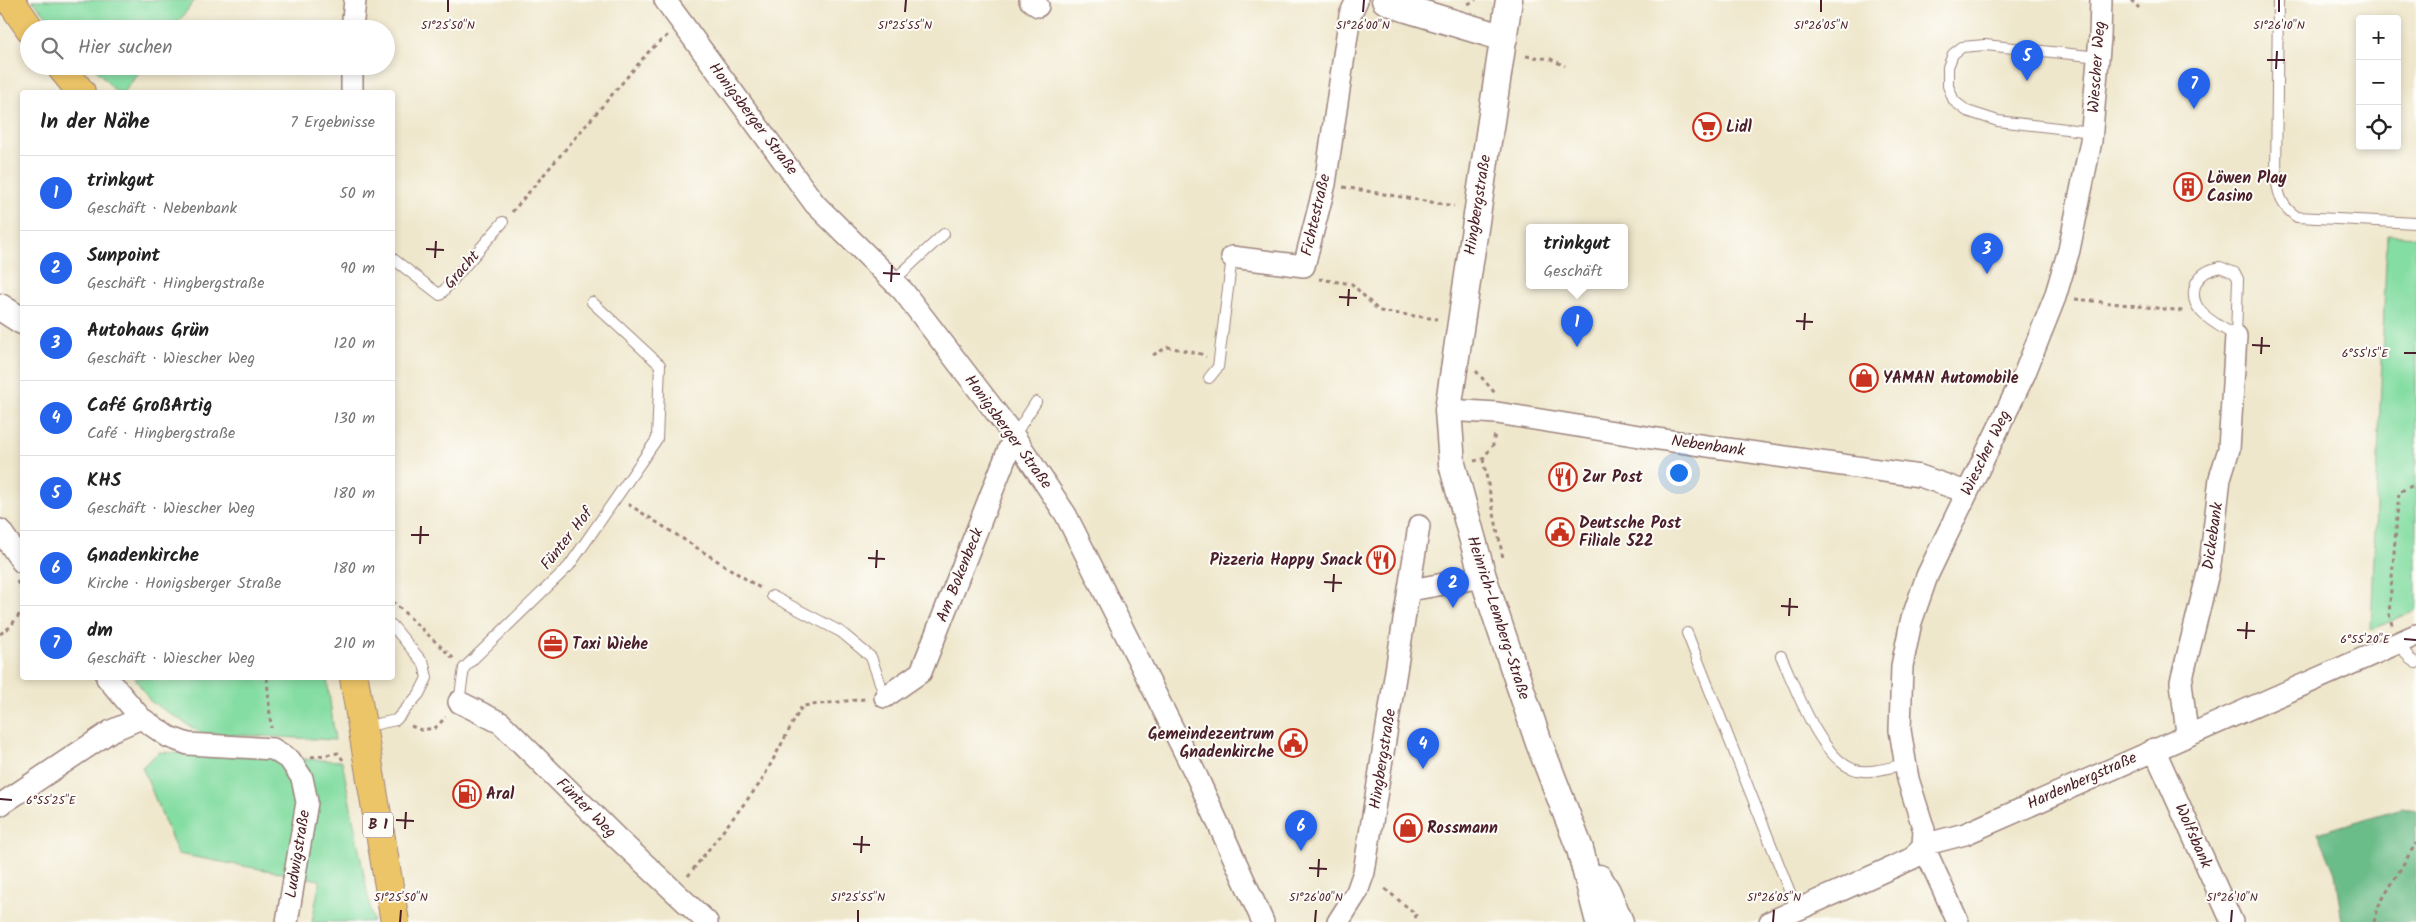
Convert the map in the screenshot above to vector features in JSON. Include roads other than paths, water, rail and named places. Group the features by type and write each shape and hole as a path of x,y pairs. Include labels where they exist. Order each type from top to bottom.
{"main road":[{"path":"10,0 24,20"},
{"path":"68,75 80,90"},
{"name":"B 1","path":"354,680 395,922"}],"street":[{"path":"353,20 355,0"},
{"name":"Honigsberger Straße","path":"665,0 815,204 893,281 1014,436 1066,515 1197,777 1263,922"},
{"name":"Fichtestraße","path":"1232,256 1304,266 1325,184 1350,16 1357,0"},
{"path":"1385,0 1404,8 1504,38"},
{"name":"Hingbergstraße","path":"1448,410 1509,0"},
{"name":"Wiescher Weg","path":"1958,922 1924,845 1924,830 1905,764 1900,730 1902,666 1911,622 1927,576 2024,375 2055,297 2069,250 2092,132 2099,57 2101,0"},
{"path":"352,75 352,90"},
{"path":"0,306 20,320"},
{"name":"Dickebank","path":"2187,734 2181,682 2210,566 2220,478 2229,450 2236,336"},
{"name":"Nebenbank","path":"1448,410 1497,413 1658,439 1920,476 1966,492"},
{"name":"Heinrich-Lemberg-Straße","path":"1448,410 1452,464 1483,577 1538,743 1580,849 1599,922"},
{"name":"Am Bokenbeck","path":"885,697 921,672 1014,436"},
{"name":"Hingbergstraße","path":"1338,922 1357,892 1364,872 1419,526"},
{"path":"0,530 20,559"},
{"path":"1410,590 1483,577"},
{"name":"Hardenbergstraße","path":"1770,922 1913,858 1924,845 1965,834 2407,638"},
{"path":"0,805 111,731 141,718 108,680"},
{"name":"Fünter Weg","path":"459,702 501,723 618,840 707,922"},
{"name":"Ludwigstraße","path":"141,718 169,737 188,744 282,754 302,778 307,802 287,922"},
{"name":"Wolfsbank","path":"2154,750 2232,922"},
{"name":"Heinrich-Lemberg-Straße","path":"1580,849 1607,891 1620,922"}],"lane":[{"path":"2278,0 2276,178 2279,198 2286,209 2296,217 2416,223"},
{"path":"2092,132 1998,120 1967,112 1954,101 1948,86 1948,68 1953,54 1962,46 1984,45 2099,57"},
{"name":"Gracht","path":"395,260 440,295 503,222"},
{"path":"893,281 944,234"},
{"name":"Fichtestraße","path":"1209,378 1218,367 1232,256"},
{"name":"Dickebank","path":"2220,266 2228,269 2235,273 2238,279 2236,336 2202,314 2194,302 2199,278 2211,268 2220,266"},
{"name":"Fünter Hof","path":"459,702 464,668 569,566 657,439 660,403 660,365 650,353 592,302"},
{"path":"1014,436 1036,402"},
{"path":"772,596 841,632 871,657 885,697"},
{"path":"362,728 396,720 419,694 427,678 424,664 395,628"},
{"path":"1687,633 1797,910"},
{"path":"2407,638 2410,659 2416,662"},
{"path":"1782,656 1814,728 1838,760 1856,770 1879,769 1905,764"}],"place":[{"name":"KHS","path":"2027,81"},
{"name":"dm","path":"2194,109"},
{"name":"Lidl","path":"1707,127"},
{"name":"Löwen Play Casino","path":"2188,187"},
{"name":"Autohaus Grün","path":"1987,274"},
{"name":"trinkgut","path":"1577,347"},
{"name":"YAMAN Automobile","path":"1864,378"},
{"name":"Zur Post","path":"1563,477"},
{"name":"Deutsche Post Filiale 522","path":"1560,532"},
{"name":"Pizzeria Happy Snack","path":"1381,560"},
{"name":"Sunpoint","path":"1453,608"},
{"name":"Taxi Wiehe","path":"553,644"},
{"name":"Gemeindezentrum Gnadenkirche","path":"1293,743"},
{"name":"Café GroßArtig","path":"1423,769"},
{"name":"Aral","path":"467,794"},
{"name":"Rossmann","path":"1408,828"},
{"name":"Gnadenkirche","path":"1301,851"}]}
